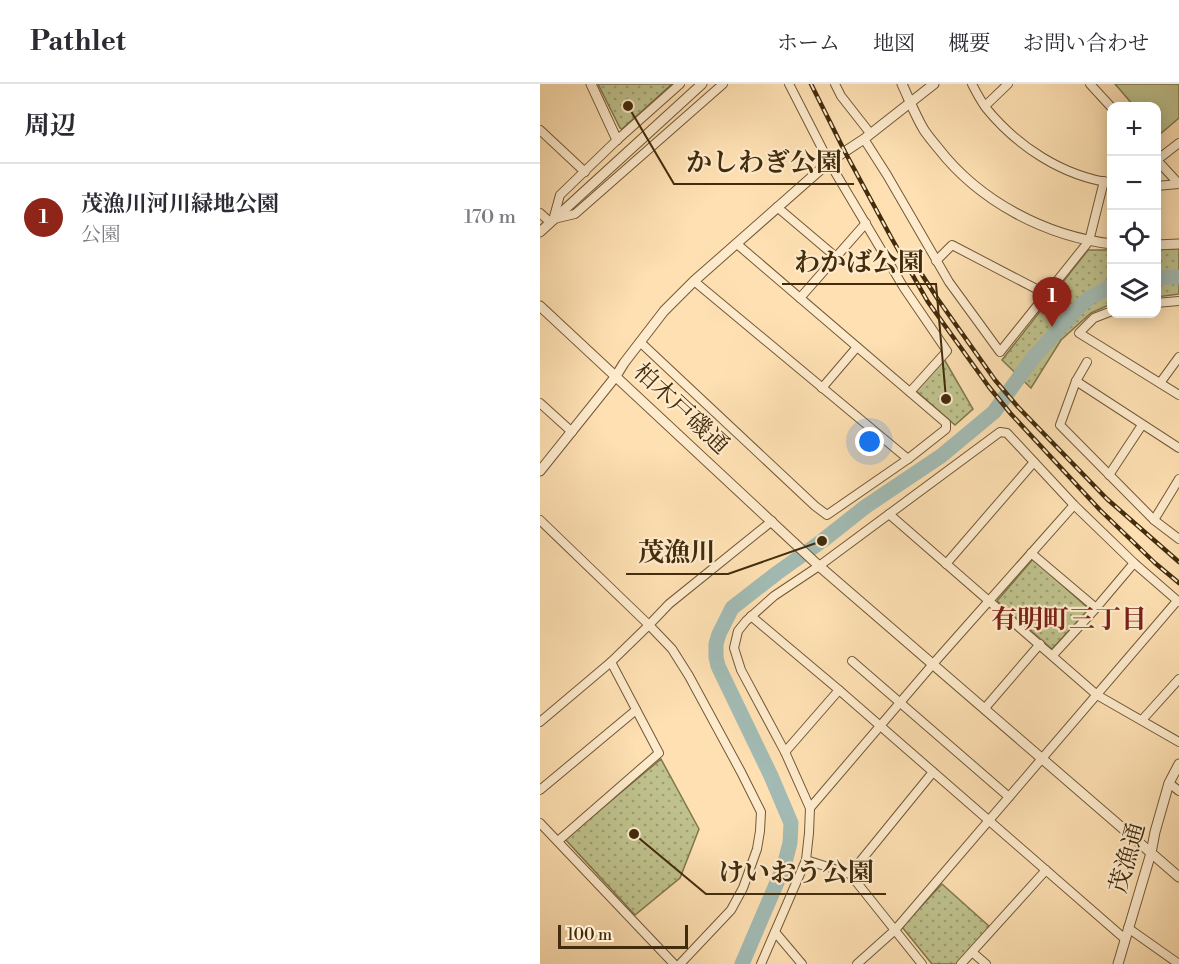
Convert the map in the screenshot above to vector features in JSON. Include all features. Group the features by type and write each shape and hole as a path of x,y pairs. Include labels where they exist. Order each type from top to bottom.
{"street":[{"path":"591,84 617,140"},
{"path":"551,221 560,195 680,84"},
{"path":"540,232 702,84"},
{"path":"551,221 575,214 723,84"},
{"path":"789,84 829,162 904,288 947,351 910,392"},
{"path":"835,84 867,136 936,261 1000,352 1089,241 1107,185"},
{"path":"902,84 924,130 947,160 975,186 1030,221 1089,241 1107,243"},
{"path":"540,471 616,376 664,311 694,281 829,162 934,84"},
{"path":"972,84 985,106 1002,126 1022,143 1045,159 1071,172 1107,182"},
{"path":"985,106 1008,84"},
{"path":"1090,84 1107,103"},
{"path":"540,130 585,172"},
{"path":"1161,157 1179,143"},
{"path":"1161,164 1179,184"},
{"path":"1161,186 1179,184"},
{"path":"777,207 836,257"},
{"path":"540,213 551,221"},
{"path":"800,298 866,223"},
{"path":"640,342 827,515 908,459 946,429 946,423 736,244"},
{"path":"1161,245 1179,244"},
{"path":"936,261 952,245 1046,294"},
{"path":"694,281 908,459"},
{"path":"1161,303 1179,301"},
{"name":"柏木戸磯通","path":"540,306 817,563 1179,877"},
{"path":"1107,313 1094,318 1079,333 1179,395"},
{"path":"822,388 857,347"},
{"path":"1160,383 1179,357"},
{"path":"1087,362 1076,381 1060,425 1154,520 1179,539"},
{"path":"1076,381 1179,448"},
{"path":"540,403 572,432"},
{"path":"1109,475 1142,425"},
{"path":"761,964 806,860 810,833 810,808 785,752 741,670 734,648 738,631 774,596 817,563 889,514 1000,432 1008,433 1074,505 1178,602 895,930 858,964"},
{"path":"946,564 1034,462"},
{"path":"1154,520 1179,479"},
{"path":"810,808 933,664 1074,505"},
{"path":"889,514 1097,695 1179,742"},
{"path":"540,520 672,650 689,676 760,812 757,849 743,888 731,910 680,964"},
{"path":"540,722 611,662 669,604 772,521"},
{"path":"1031,553 1096,608"},
{"path":"1053,655 1134,563"},
{"path":"751,616 1125,939"},
{"path":"985,708 1040,644"},
{"path":"852,661 1009,797"},
{"path":"558,841 659,753 611,662"},
{"path":"1142,720 1179,679"},
{"path":"785,752 839,690"},
{"path":"540,790 636,710"},
{"name":"茂漁通","path":"1118,964 1169,783 1179,764"},
{"path":"850,874 933,772"},
{"path":"1169,783 1179,791"},
{"path":"540,823 674,964"},
{"path":"806,860 850,874 922,964"},
{"path":"962,964 1046,870"},
{"path":"1128,928 1179,964"},
{"path":"775,932 802,964"},
{"path":"972,952 986,964"}],"green space":[{"path":"598,84 672,84 622,129"},
{"path":"1115,84 1179,84 1179,118 1161,133 1161,102 1131,102"},
{"path":"1179,248 1179,294 1161,296 1161,250"},
{"path":"1088,250 1107,250 1107,306 1091,313 1061,340 1031,388 1002,360"},
{"path":"944,359 973,409 955,425 915,390"},
{"path":"1033,559 1089,609 1052,649 997,601"},
{"path":"661,759 699,829 680,878 635,915 565,839"},
{"path":"942,884 990,927 957,964 932,964 902,927"}],"waterway":[{"path":"1161,278 1179,277"},
{"path":"742,964 784,866 790,843 791,823 718,666 716,644 732,608 865,507 941,456 994,412 1033,358 1076,310 1089,298 1107,289"}],"railway":[{"path":"811,84 845,152 928,302 989,387 1100,510 1179,583"},
{"path":"919,270 995,380 1018,407 1107,499 1179,562"}],"place":[{"name":"かしわぎ公園","path":"628,106"},
{"name":"茂漁川河川緑地公園","path":"1052,327"},
{"name":"わかば公園","path":"946,399"},
{"name":"茂漁川","path":"822,541"},
{"name":"けいおう公園","path":"634,834"}],"district":[{"name":"有明町三丁目","path":"1069,620"}]}
